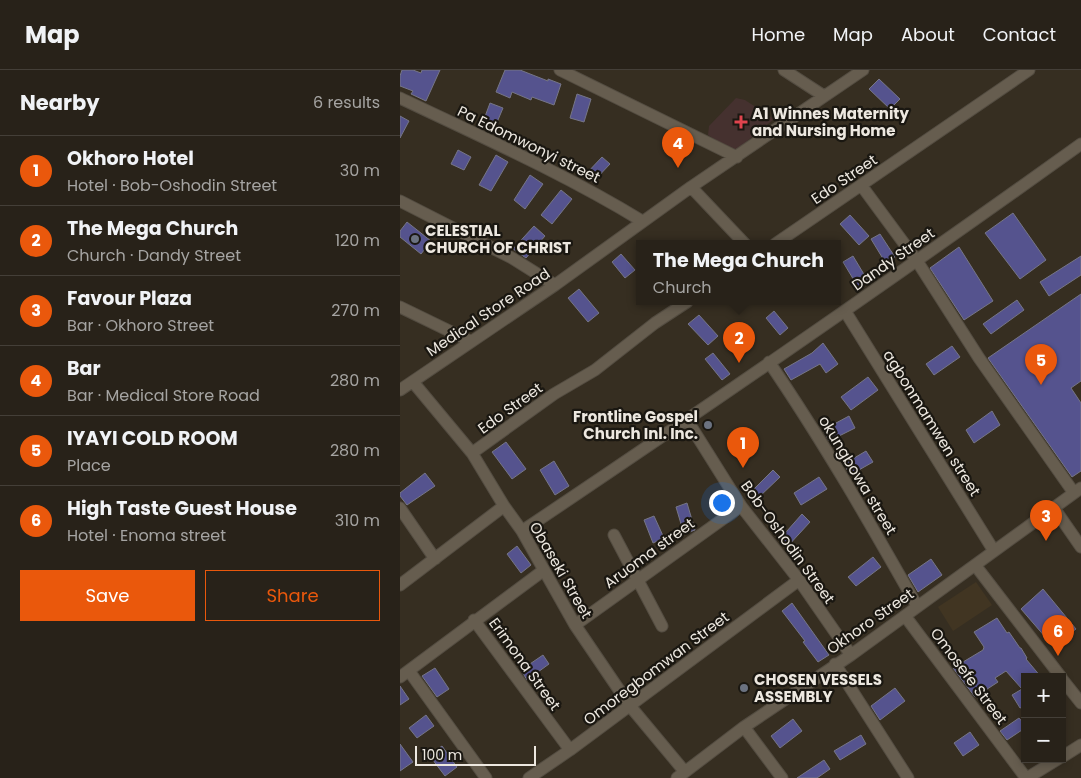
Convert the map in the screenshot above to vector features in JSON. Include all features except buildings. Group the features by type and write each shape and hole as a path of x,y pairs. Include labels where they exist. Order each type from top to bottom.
{"street":[{"path":"560,70 737,157"},
{"path":"784,70 824,96"},
{"name":"Medical Store Road","path":"400,390 555,285 642,221 863,70"},
{"name":"Edo Street","path":"781,240 1029,70"},
{"name":"Pa Edomwonyi street","path":"400,98 543,166 642,221"},
{"name":"Dandy Street","path":"522,531 688,420 1081,144"},
{"path":"861,185 917,261 978,358 1078,490"},
{"path":"691,188 741,240"},
{"path":"400,201 512,258 555,285"},
{"name":"Edo Street","path":"472,453 554,394 595,370 655,323 682,305"},
{"path":"400,307 470,341"},
{"name":"agbonmamwen street","path":"845,311 994,551"},
{"name":"okungbowa street","path":"769,362 804,413 917,606"},
{"name":"Obaseki Street","path":"414,382 472,453 504,506 522,531 575,625 630,706 681,775"},
{"name":"Bob-Oshodin Street","path":"688,420 741,506 800,580 851,655"},
{"name":"Okhoro Street","path":"681,775 744,727 851,655 1078,490"},
{"path":"400,585 504,506"},
{"name":"Aruoma street","path":"575,625 741,506"},
{"path":"400,508 435,559"},
{"path":"1054,508 1081,547"},
{"path":"614,535 662,626"},
{"path":"975,565 1057,673"},
{"path":"486,778 405,674 474,620 544,570"},
{"name":"Omoregbomwan Street","path":"530,778 800,580"},
{"name":"Omosefe Street","path":"905,616 1027,778"},
{"name":"Erimona Street","path":"474,620 570,750"},
{"path":"835,664 908,778"},
{"path":"1066,684 1081,704"},
{"path":"744,727 782,778"},
{"path":"1066,754 1081,745"},
{"path":"1027,778 1051,763"}],"shaded area":[{"name":"A1 Winnes Maternity and Nursing Home","path":"736,98 745,100 774,119 734,152 708,135 709,126"},
{"path":"976,582 992,605 953,631 938,607"}],"place":[{"name":"A1 Winnes Maternity and Nursing Home","path":"741,122"},
{"name":"Bar","path":"678,168"},
{"name":"CELESTIAL CHURCH OF CHRIST","path":"415,239"},
{"name":"The Mega Church","path":"739,363"},
{"name":"IYAYI COLD ROOM","path":"1041,385"},
{"name":"Frontline Gospel Church Inl. Inc.","path":"708,425"},
{"name":"Okhoro Hotel","path":"743,468"},
{"name":"Favour Plaza","path":"1046,541"},
{"name":"High Taste Guest House","path":"1058,656"},
{"name":"CHOSEN VESSELS ASSEMBLY","path":"744,688"}]}
